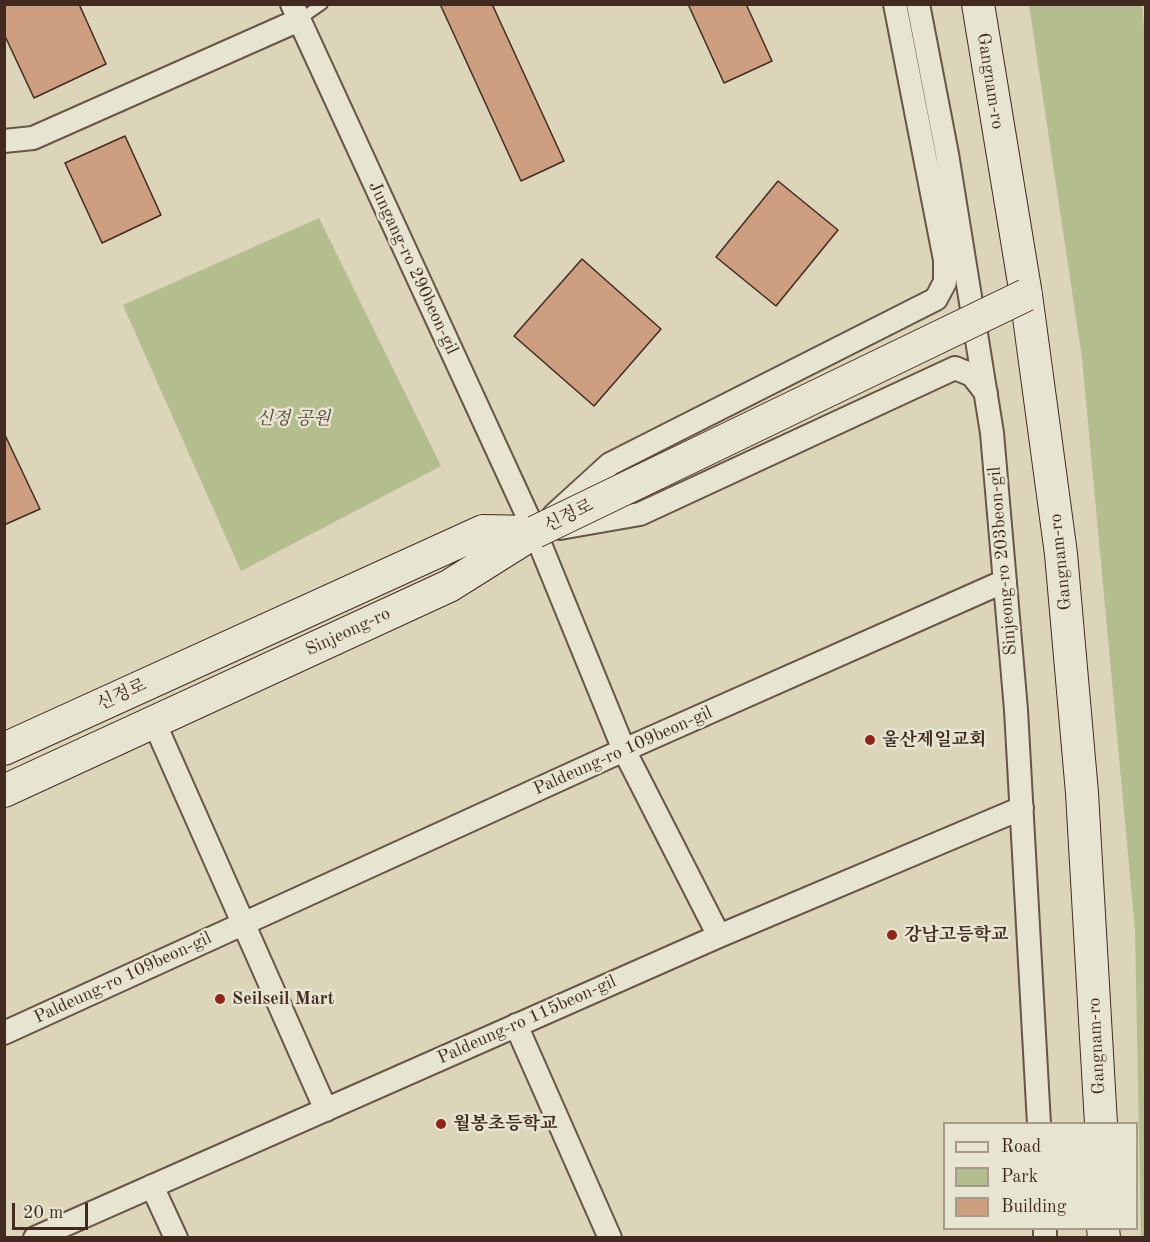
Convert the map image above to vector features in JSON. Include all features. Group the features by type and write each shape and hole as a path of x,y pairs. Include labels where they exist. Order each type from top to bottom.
{"main road":[{"name":"Gangnam-ro","path":"978,4 1026,295 1061,554 1082,793 1101,1122"},
{"name":"신정로","path":"4,749 483,531 535,532 1026,295"},
{"name":"Sinjeong-ro","path":"4,790 449,586 535,532"},
{"path":"372,581 416,567 434,566 440,571 439,578 434,584 386,615"}],"street":[{"path":"535,532 610,464 936,299 945,282 945,260 895,4"},
{"name":"Sinjeong-ro 203beon-gil","path":"918,4 947,153 992,434 1022,808 1039,1122"},
{"path":"4,141 33,138 295,12"},
{"name":"Jungang-ro 290beon-gil","path":"295,12 535,532 624,750 719,936"},
{"path":"535,532 640,514 955,368 972,375 986,393"},
{"name":"Paldeung-ro 109beon-gil","path":"4,1033 624,750 1005,581"},
{"path":"154,722 326,1110"},
{"name":"Paldeung-ro 115beon-gil","path":"35,1238 719,936 1022,808"},
{"path":"516,1025 610,1238"},
{"path":"152,1186 176,1238"}],"lane":[{"path":"295,12 322,4"}],"green space":[{"path":"1029,5 1142,5 1145,38 1145,1237 1141,1237 1135,930 1082,358"},
{"name":"신정 공원","path":"319,218 441,466 241,571 123,305"}],"building":[{"path":"4,4 79,4 106,64 34,98 4,34"},
{"path":"440,4 492,4 564,161 521,181"},
{"path":"688,4 746,4 772,61 724,83"},
{"path":"125,136 161,215 102,243 65,163"},
{"path":"778,181 838,230 776,306 716,257"},
{"path":"582,259 661,329 594,406 514,336"},
{"path":"4,433 40,509 4,525"}],"place":[{"name":"울산제일교회","path":"870,740"},
{"name":"강남고등학교","path":"892,935"},
{"name":"Seilseil Mart","path":"220,999"},
{"name":"월봉초등학교","path":"441,1124"}]}
